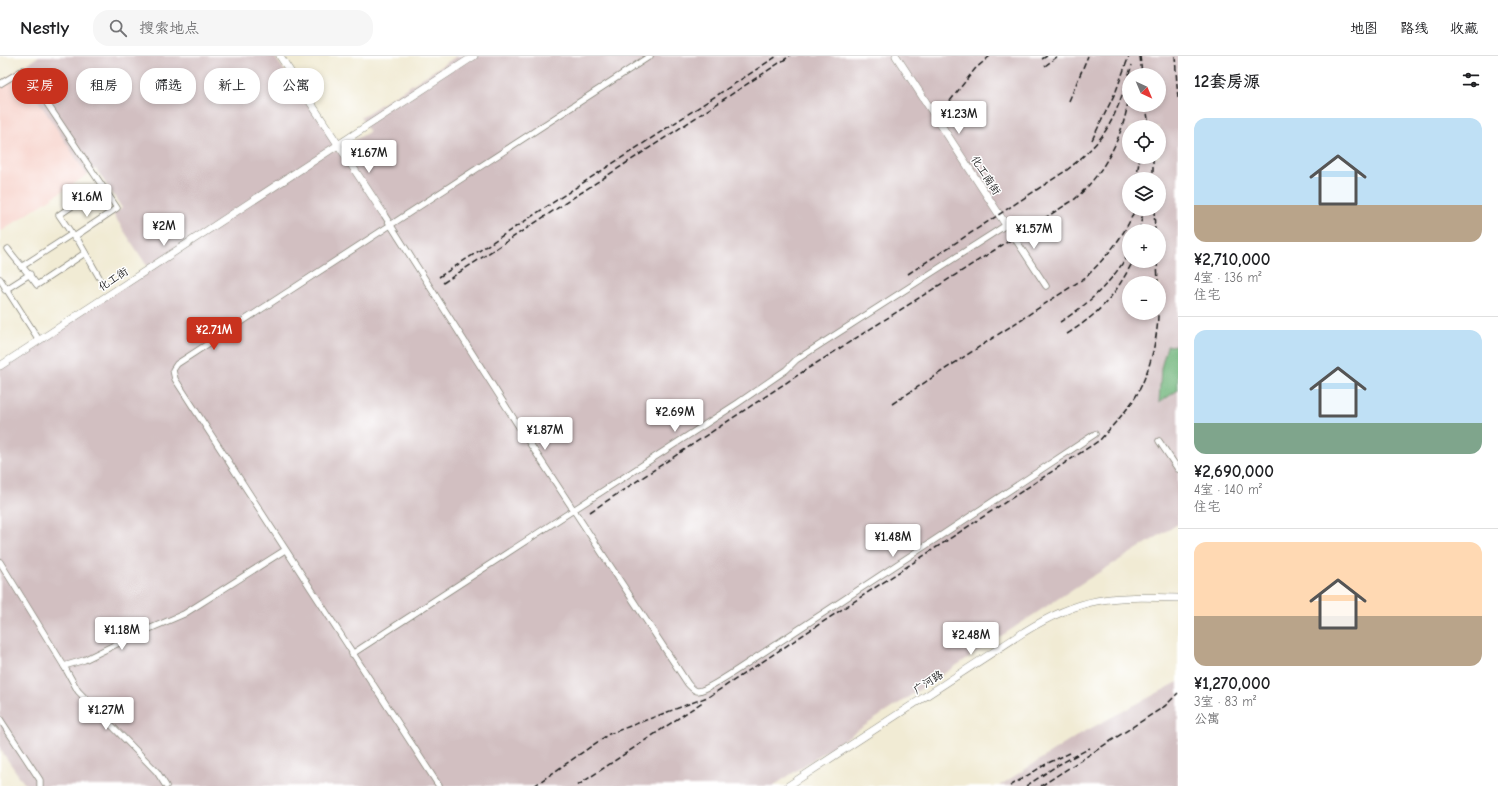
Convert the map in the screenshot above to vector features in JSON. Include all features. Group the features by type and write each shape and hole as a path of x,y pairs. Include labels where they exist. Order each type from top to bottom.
{"street":[{"path":"280,56 391,225 573,510 688,684 698,691 707,688 749,662 1095,434"},
{"name":"化工街","path":"0,366 474,56"},
{"path":"439,786 175,379 173,370 177,364 650,56"},
{"name":"化工南街","path":"896,56 1046,286"},
{"path":"0,84 23,70 117,208 21,267"},
{"path":"99,277 78,240 73,236 59,215 102,186"},
{"path":"352,654 738,403 786,370 796,360 1006,225"},
{"path":"8,249 21,267 30,274 37,285 85,253"},
{"path":"6,290 30,274"},
{"path":"0,279 39,340"},
{"path":"1159,441 1178,469"},
{"path":"64,666 84,660 135,635 184,614 285,550"},
{"path":"0,562 78,691 157,772 166,786"},
{"name":"广河路","path":"788,786 1024,632 1060,612 1085,602 1115,597 1178,598"},
{"path":"0,719 40,780 40,786"}],"shaded area":[{"path":"39,56 274,56 283,68 268,68 268,104 309,104 339,145 332,153 369,132 361,117 457,56 1178,56 1178,524 1085,581 773,786 26,786 0,749 0,366 149,269 113,214 122,208 96,169 87,175 40,104 68,104 68,68 21,68"},
{"path":"12,74 12,104 40,104 87,175 0,232 0,82"},
{"path":"1178,682 1178,786 999,786 1080,734"}],"green space":[{"path":"1178,345 1178,390 1159,403 1161,368 1167,346"}],"railway":[{"path":"439,277 777,56"},
{"path":"443,283 790,56"},
{"path":"950,101 975,69 990,56"},
{"path":"1042,59 1047,56"},
{"path":"1045,66 1058,56"},
{"path":"1069,101 1088,56"},
{"path":"1092,140 1116,91 1129,56"},
{"path":"1140,56 1141,68"},
{"path":"1175,56 1178,99"},
{"path":"908,274 1067,170 1087,153 1096,144 1109,125 1120,100 1132,65"},
{"path":"590,512 804,371 1075,199 1096,177 1112,151 1118,138 1126,112"},
{"path":"1147,112 1148,120"},
{"path":"1137,172 1139,164"},
{"path":"1153,164 1153,172"},
{"path":"892,404 1086,277 1114,246 1132,216"},
{"path":"1141,224 1142,216"},
{"path":"1154,216 1155,224"},
{"path":"1060,322 1081,308 1099,292 1122,264"},
{"path":"1067,334 1089,319 1106,303 1120,284 1129,268"},
{"path":"1157,268 1158,276"},
{"path":"534,786 609,734 710,696 1100,440 1121,416 1138,393 1151,359 1158,320"},
{"path":"1041,786 1165,706 1178,693"},
{"path":"577,786 704,701"},
{"path":"1026,786 1058,765 1090,748"},
{"path":"1010,786 1048,763 1070,753"}]}
